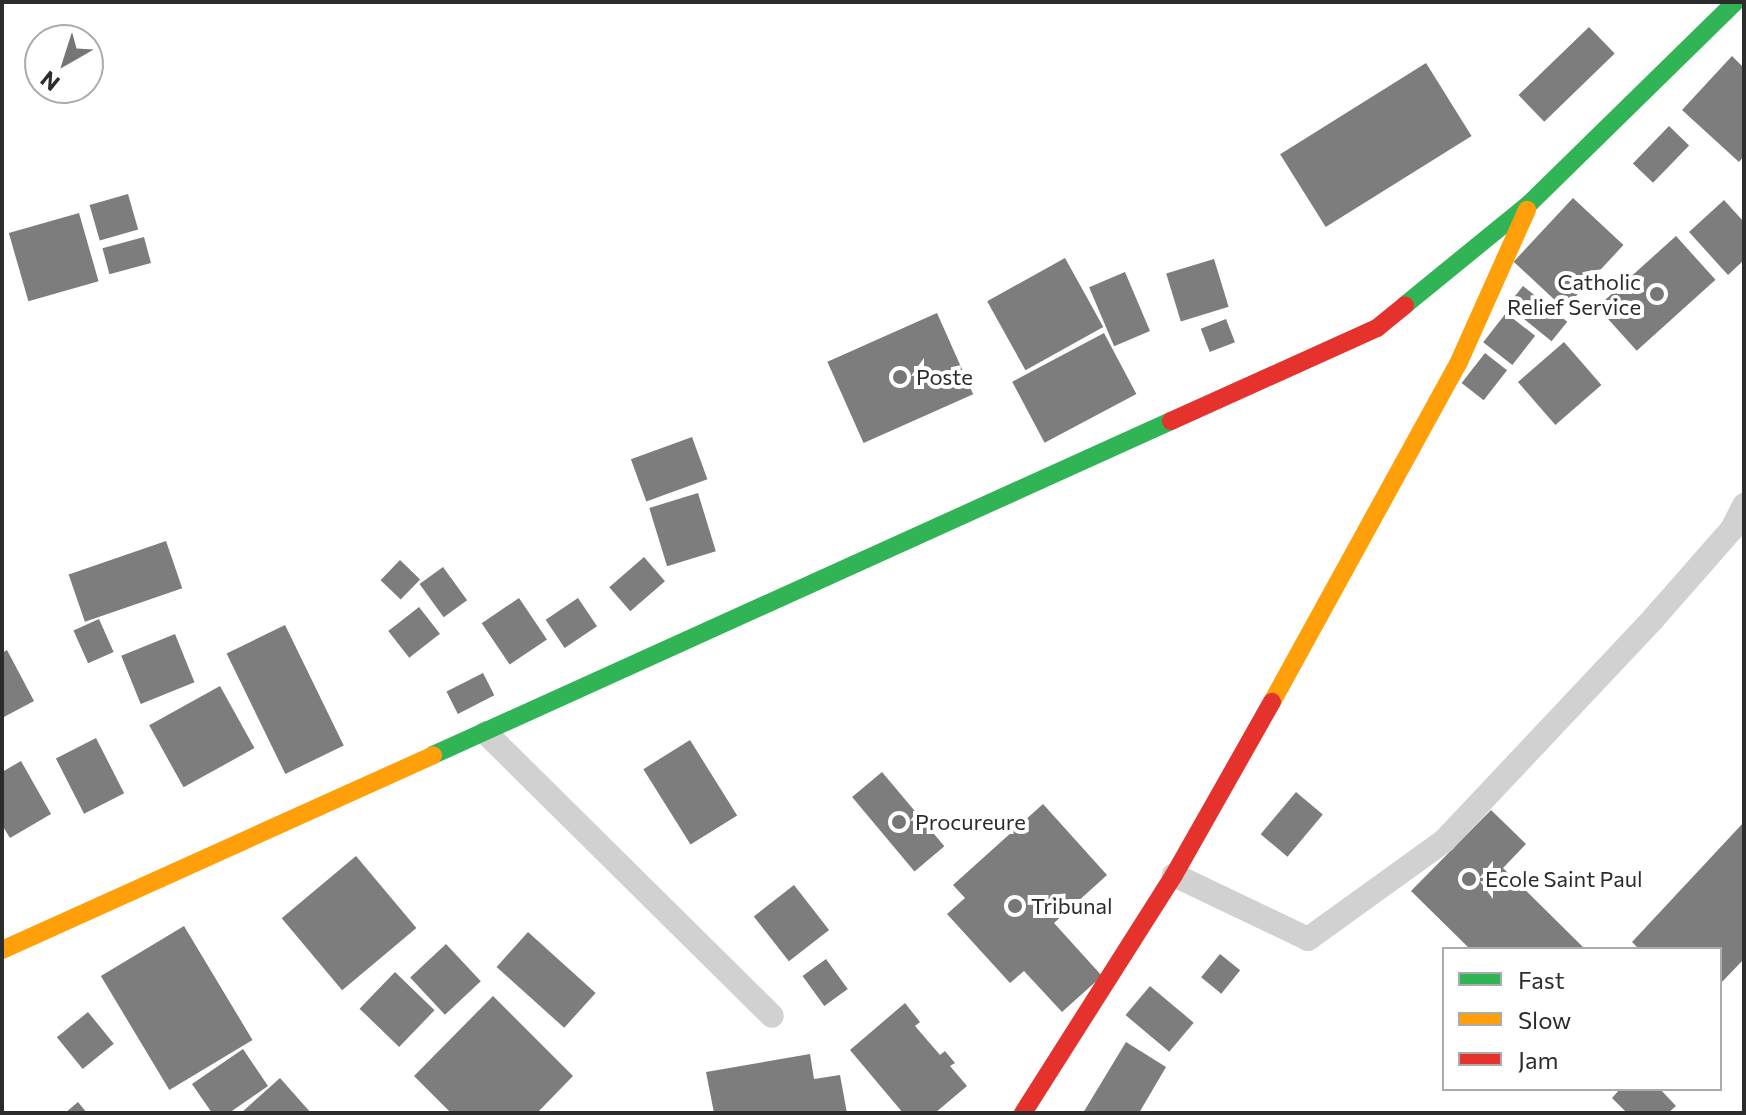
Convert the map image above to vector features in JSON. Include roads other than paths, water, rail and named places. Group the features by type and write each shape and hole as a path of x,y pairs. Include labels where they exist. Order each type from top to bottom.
{"street":[{"path":"2,950 1377,328 1529,204 1735,2"},
{"path":"1023,1113 1174,875 1444,391 1529,204"}],"lane":[{"path":"1174,875 1308,939 1444,841 1653,619 1732,529 1744,505"},
{"path":"486,733 772,1016"}],"place":[{"name":"Catholic Relief Service","path":"1657,294"},
{"name":"Poste","path":"900,377"},
{"name":"Procureure","path":"899,822"},
{"name":"Ecole Saint Paul","path":"1469,879"},
{"name":"Tribunal","path":"1015,906"}]}
